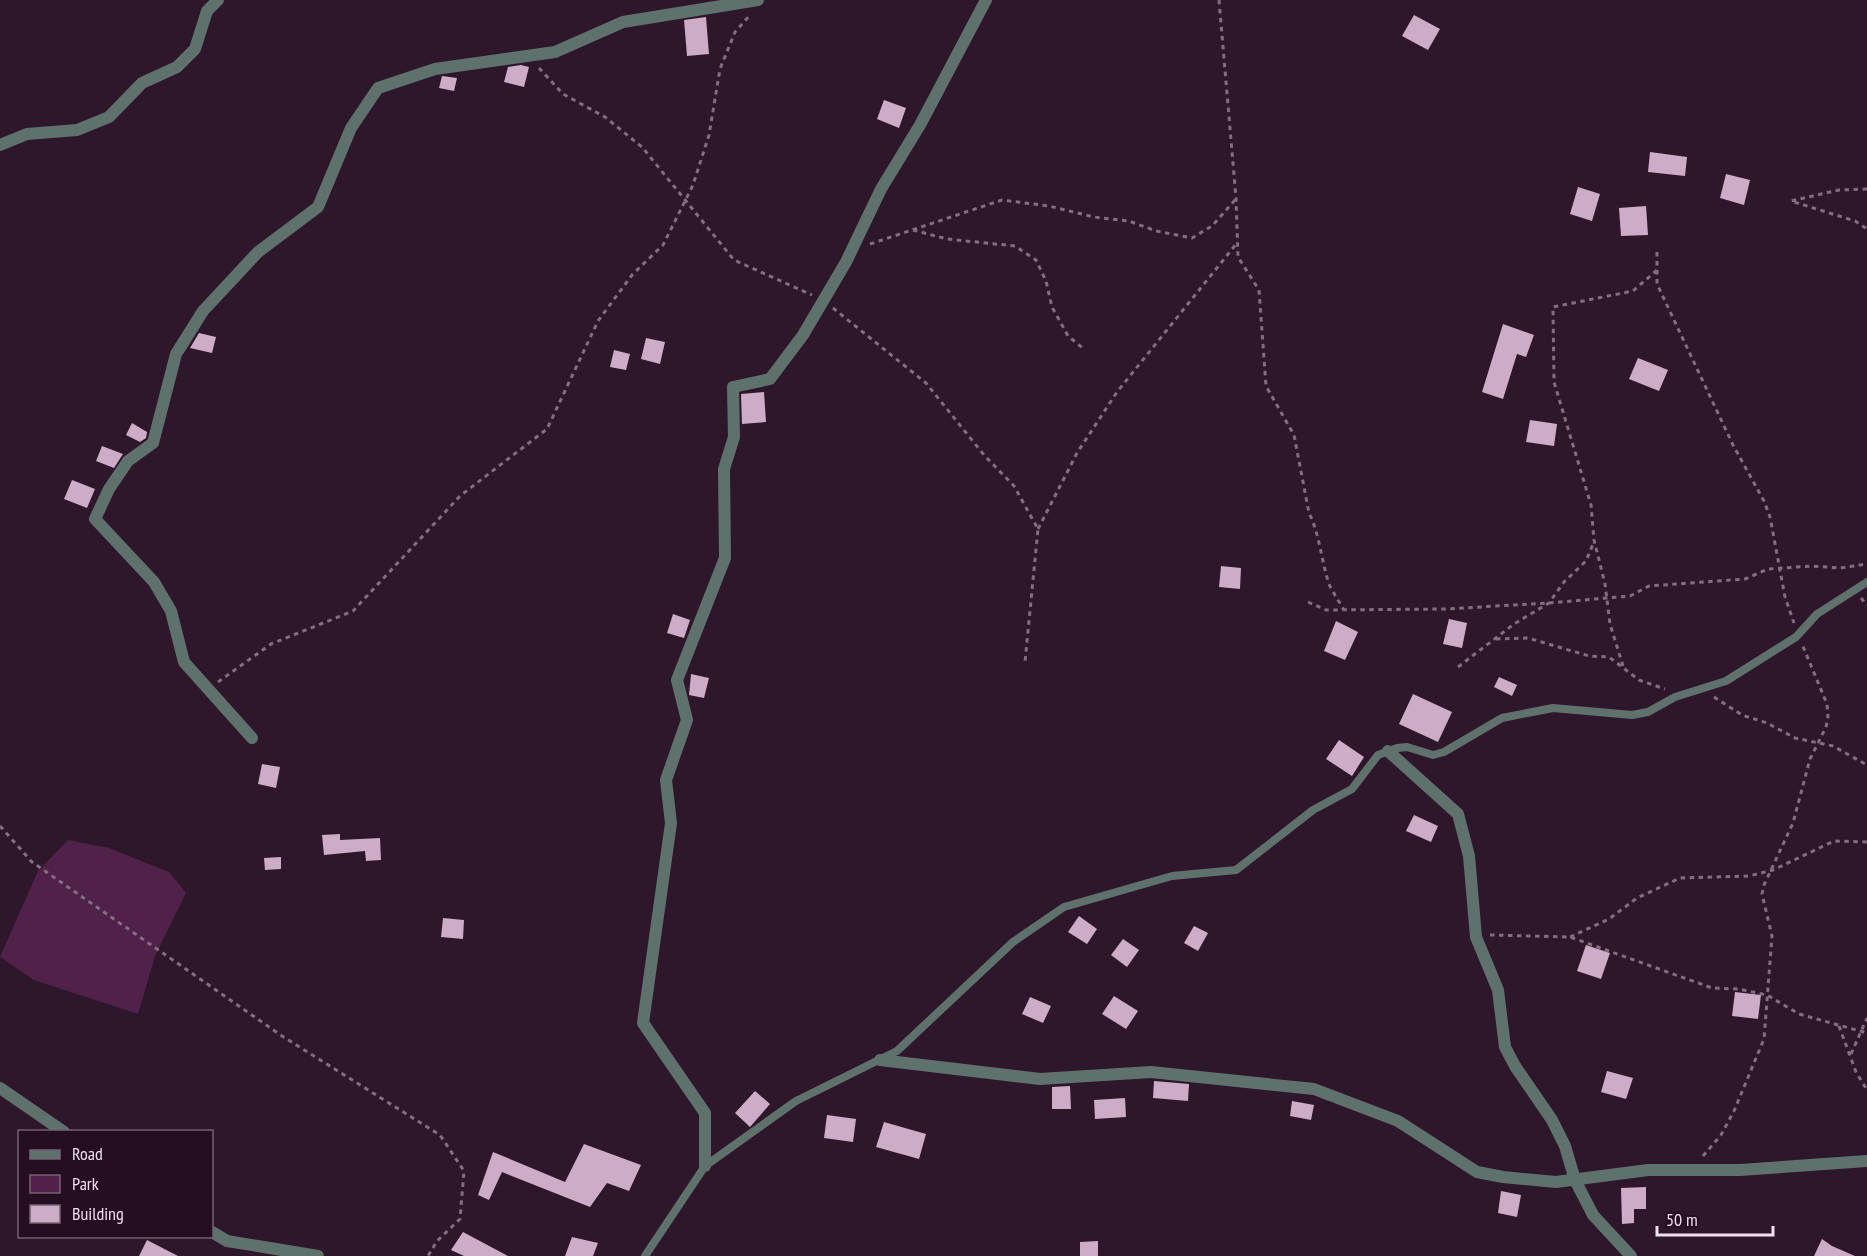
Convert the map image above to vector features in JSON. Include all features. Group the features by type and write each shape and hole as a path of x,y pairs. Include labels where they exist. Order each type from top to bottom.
{"street":[{"path":"0,145 27,134 77,130 109,117 141,83 177,67 195,49 207,10 218,0"},
{"path":"705,1166 705,1113 644,1023 671,823 666,780 687,720 677,680 725,558 724,469 734,437 733,387 770,380 803,335 852,251 881,189 920,125 986,0"},
{"path":"252,738 184,662 171,611 154,582 95,519 109,489 128,462 153,443 176,354 203,311 258,252 318,207 351,128 378,88 435,69 555,52 623,22 757,4"},
{"path":"1388,751 1458,814 1469,856 1476,937 1498,990 1505,1047 1552,1120 1565,1146 1575,1180 1593,1215 1631,1256"},
{"path":"880,1060 1040,1079 1151,1072 1314,1089 1398,1121 1477,1172 1546,1181 1575,1180 1648,1170 1740,1170 1867,1161"},
{"path":"0,1088 63,1130"},
{"path":"213,1233 227,1241 318,1256"}],"lane":[{"path":"645,1256 705,1166 796,1101 897,1051 1013,942 1064,907 1172,876 1236,870 1313,810 1352,789 1378,756 1388,751 1407,747 1433,755 1444,752 1502,718 1528,711 1553,708 1632,715 1648,712 1675,697 1742,673 1800,633 1818,614 1867,582"}],"path":[{"path":"1219,0 1236,198 1238,257 1259,290 1266,386 1294,435 1309,513 1315,524 1328,577 1344,609"},
{"path":"208,690 271,644 353,611 460,496 547,429 598,321 632,275 663,245 693,186 708,135 720,69 735,32 757,4"},
{"path":"528,56 563,94 605,117 642,147 734,260 824,300 927,383 984,455 1014,486 1038,528"},
{"path":"1867,189 1839,190 1791,201 1855,220 1867,229"},
{"path":"852,251 1002,200 1049,206 1094,218 1129,221 1156,231 1192,238 1212,226 1236,198"},
{"path":"912,229 947,238 1015,246 1036,260 1046,281 1052,307 1068,336 1084,349"},
{"path":"1025,662 1038,528 1077,453 1117,392 1238,243"},
{"path":"1657,252 1657,284 1733,445 1764,501 1770,517 1788,609 1800,633 1828,710 1826,727 1806,772 1793,823 1770,870 1762,894 1772,936 1764,1039 1745,1089 1721,1135 1687,1170"},
{"path":"1623,666 1610,624 1607,597 1594,540 1591,505 1554,381 1553,307 1633,291 1657,270"},
{"path":"1458,667 1514,624 1549,603 1564,582 1590,554 1594,540"},
{"path":"1308,602 1326,610 1444,609 1549,603 1630,596 1650,586 1745,579 1760,571 1778,567 1840,568 1867,564"},
{"path":"1496,639 1528,638 1589,657 1609,657 1639,680 1671,691 1688,693"},
{"path":"1699,690 1742,715 1767,723 1795,738 1851,753 1867,765"},
{"path":"0,826 32,862 282,1036 440,1135 464,1171 460,1219 437,1241 428,1256"},
{"path":"1570,937 1609,919 1637,898 1680,878 1749,876 1770,870 1834,841 1867,842"},
{"path":"1476,937 1495,935 1570,937 1712,988 1738,989 1767,995 1799,1014 1867,1033"},
{"path":"1851,1054 1867,1018"},
{"path":"1838,1024 1856,1072 1867,1090"}],"green space":[{"path":"68,840 109,848 169,872 186,893 155,956 138,1014 34,980 0,957 38,871"}],"building":[{"path":"1414,15 1440,29 1428,50 1402,36"},
{"path":"706,17 709,54 687,56 684,20"},
{"path":"521,65 529,67 524,87 504,82 508,67"},
{"path":"442,76 457,78 454,91 439,88"},
{"path":"884,100 906,108 899,128 877,119"},
{"path":"1650,152 1687,157 1685,176 1648,172"},
{"path":"1726,174 1750,180 1744,205 1720,198"},
{"path":"1578,187 1600,194 1592,221 1570,214"},
{"path":"1646,206 1648,235 1621,236 1619,208"},
{"path":"1503,324 1534,335 1526,357 1517,354 1503,399 1482,392"},
{"path":"199,333 216,337 212,353 190,348"},
{"path":"646,338 665,342 660,364 641,359"},
{"path":"614,350 630,354 626,370 610,367"},
{"path":"1638,358 1668,370 1659,391 1629,379"},
{"path":"764,392 766,422 742,424 741,394"},
{"path":"1530,420 1557,424 1554,446 1526,442"},
{"path":"132,423 147,432 146,438 140,442 126,435"},
{"path":"102,446 123,454 114,468 96,461"},
{"path":"72,480 95,489 87,508 64,499"},
{"path":"1221,566 1241,568 1240,589 1219,587"},
{"path":"673,614 690,620 684,638 667,633"},
{"path":"1449,619 1467,623 1462,648 1443,644"},
{"path":"1336,621 1358,632 1345,660 1324,651"},
{"path":"691,674 709,678 704,698 689,695"},
{"path":"1499,677 1517,685 1512,696 1494,687"},
{"path":"1413,694 1452,712 1438,742 1399,724"},
{"path":"1339,740 1364,757 1352,776 1326,759"},
{"path":"262,764 280,767 276,788 258,784"},
{"path":"1414,815 1438,826 1431,842 1406,831"},
{"path":"340,834 340,840 380,838 381,860 366,861 365,851 324,855 322,835"},
{"path":"281,857 281,869 265,870 264,858"},
{"path":"1079,916 1097,929 1087,944 1068,932"},
{"path":"443,918 464,920 463,939 441,937"},
{"path":"1194,926 1208,933 1198,951 1184,943"},
{"path":"1123,939 1139,950 1127,967 1111,955"},
{"path":"1586,945 1610,953 1601,979 1577,971"},
{"path":"1735,992 1761,995 1758,1019 1732,1016"},
{"path":"1114,996 1138,1011 1126,1029 1102,1014"},
{"path":"1030,997 1051,1006 1043,1023 1022,1014"},
{"path":"1607,1071 1633,1078 1626,1099 1601,1092"},
{"path":"1154,1081 1189,1084 1188,1101 1153,1098"},
{"path":"1070,1086 1071,1109 1052,1109 1052,1087"},
{"path":"755,1091 770,1104 750,1127 735,1113"},
{"path":"1125,1098 1126,1117 1095,1119 1094,1100"},
{"path":"1292,1101 1314,1105 1311,1120 1290,1116"},
{"path":"827,1115 856,1119 853,1142 824,1138"},
{"path":"884,1122 926,1134 919,1159 876,1147"},
{"path":"584,1144 641,1165 629,1191 607,1183 590,1207 502,1172 489,1200 478,1195 493,1152 565,1182"},
{"path":"1646,1187 1646,1209 1634,1209 1634,1223 1622,1224 1621,1188"},
{"path":"1501,1191 1521,1195 1517,1217 1498,1213"},
{"path":"463,1232 508,1256 464,1256 451,1250"},
{"path":"572,1237 598,1243 593,1256 565,1256"},
{"path":"1822,1239 1832,1246 1855,1256 1814,1256"},
{"path":"147,1240 178,1256 139,1256"},
{"path":"1098,1241 1098,1256 1080,1256 1080,1242"}]}
